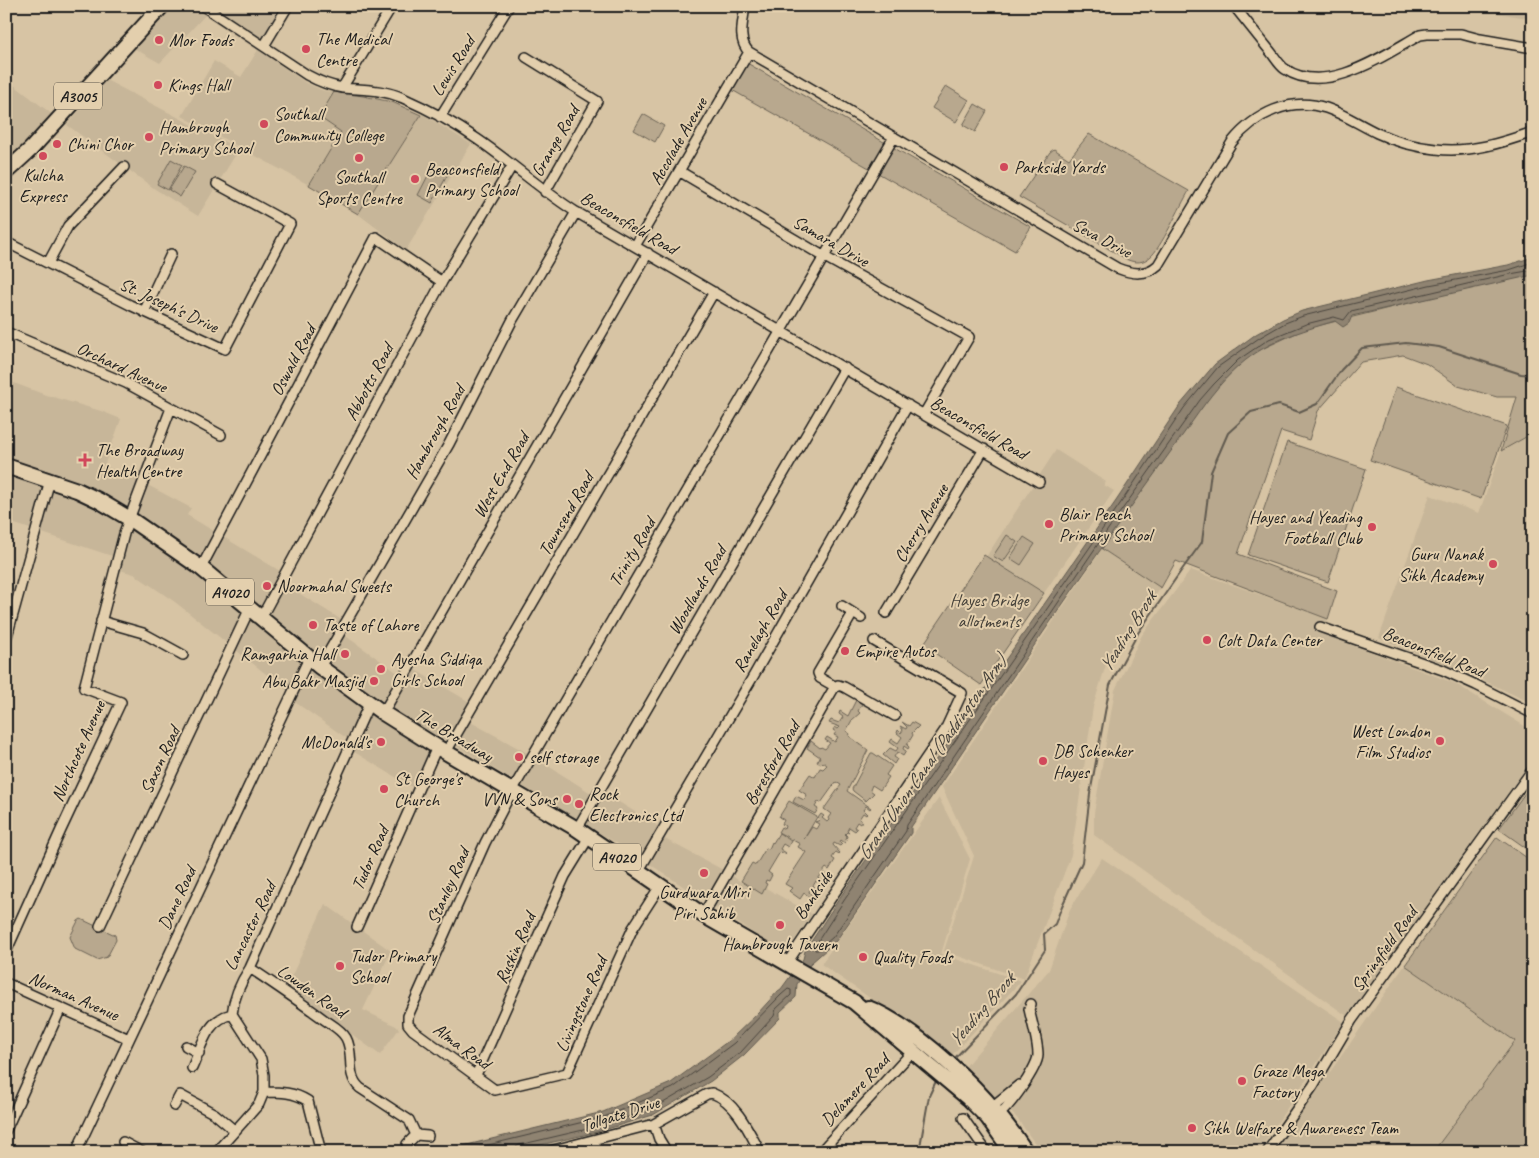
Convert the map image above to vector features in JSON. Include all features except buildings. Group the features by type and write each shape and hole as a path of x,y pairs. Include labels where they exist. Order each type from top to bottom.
{"main road":[{"name":"A3005","path":"6,172 31,149 162,6"},
{"name":"The Broadway","path":"6,466 89,495 130,519 201,568 320,667 383,713 577,829 703,915 788,964"},
{"name":"A4020","path":"788,964 854,1002 873,1010 936,1061 994,1113 1026,1152"},
{"name":"A4020","path":"898,1032 913,1051 936,1061"},
{"name":"A4020","path":"994,1113 1012,1152"}],"street":[{"name":"Beaconsfield Road","path":"203,6 306,76 342,88 386,92 440,117 477,138 546,192 576,212 1039,482"},
{"path":"264,46 288,6"},
{"path":"342,88 392,6"},
{"name":"Lewis Road","path":"440,117 509,6"},
{"path":"745,6 742,36 744,46 749,52"},
{"path":"1234,6 1281,66 1292,72 1313,77 1324,78 1359,68 1420,35 1427,34 1462,34 1533,48"},
{"name":"Accolade Avenue","path":"635,246 679,170 697,134 749,52"},
{"name":"Seva Drive","path":"749,52 1117,268 1143,273 1152,270 1161,260 1232,142 1240,132 1252,121 1283,106 1296,104 1321,107 1392,139 1438,150 1459,150 1489,146 1533,132"},
{"name":"Grange Road","path":"526,57 597,101 546,192"},
{"name":"Trinity Road","path":"512,791 894,137"},
{"name":"Abbotts Road","path":"261,618 442,282 512,166"},
{"path":"48,263 68,226 124,167"},
{"name":"Samara Drive","path":"679,170 823,256 969,337 924,414"},
{"name":"St. Joseph's Drive","path":"6,242 144,312 225,349 290,224 218,184"},
{"name":"Hambrough Road","path":"320,667 449,444 512,321 576,212"},
{"name":"Oswald Road","path":"201,568 376,238 442,282"},
{"name":"West End Road","path":"383,713 648,253"},
{"path":"144,312 170,254"},
{"name":"Townsend Road","path":"442,750 714,292"},
{"name":"Orchard Avenue","path":"6,332 126,384 222,435"},
{"name":"Woodlands Road","path":"577,829 845,368"},
{"name":"Ranelagh Road","path":"638,872 754,675 908,405"},
{"name":"Northcote Avenue","path":"6,952 40,874 121,702 84,688 125,530 171,408"},
{"name":"Cherry Avenue","path":"886,613 984,449"},
{"path":"6,640 50,480"},
{"path":"842,606 857,616 818,672 820,678 836,687 838,685 844,686 895,716"},
{"name":"Saxon Road","path":"100,926 250,608"},
{"path":"101,621 143,633 183,655"},
{"name":"Beaconsfield Road","path":"1320,627 1443,670 1533,714"},
{"name":"Bankside","path":"788,964 946,730 962,693 874,641"},
{"name":"Dane Road","path":"76,1152 309,658"},
{"name":"Beresford Road","path":"703,915 836,687"},
{"name":"Lancaster Road","path":"232,1014 233,1000 238,987 250,968 370,704"},
{"name":"Tudor Road","path":"357,927 442,750"},
{"name":"Springfield Road","path":"1267,1152 1313,1086 1352,1020 1533,769"},
{"name":"Stanley Road","path":"408,1024 408,1016 485,843 512,791"},
{"name":"Ruskin Road","path":"476,1075 565,876 589,838"},
{"name":"Livingstone Road","path":"498,1091 565,1074 570,1071 633,928 660,886"},
{"name":"Lowden Road","path":"250,968 341,1032 349,1047 352,1074 356,1085 409,1120 416,1135"},
{"name":"Norman Avenue","path":"6,983 129,1038"},
{"path":"994,1113 1025,1080 1036,1064 1038,1055 1029,1009 1031,1004"},
{"path":"6,1130 61,1008"},
{"path":"192,1068 210,1026 221,1016 232,1014 261,1059 264,1075 264,1092 259,1104 216,1152"},
{"name":"Alma Road","path":"408,1024 449,1058 476,1075 490,1088 498,1091"},
{"path":"186,1046 199,1053"},
{"name":"Delamere Road","path":"820,1152 913,1051"},
{"path":"174,1106 182,1091 234,1130"},
{"path":"264,1092 290,1092 308,1101 321,1152"},
{"name":"Tollgate Drive","path":"546,1152 654,1124 707,1094 714,1094 736,1112 760,1152"},
{"path":"963,1118 987,1152"},
{"path":"654,1124 659,1139 667,1152"},
{"path":"408,1144 416,1135 428,1136"},
{"path":"594,1140 597,1152"},
{"path":"123,1142 142,1152"}],"shaded area":[{"path":"160,6 265,6 279,16 263,43 211,9 160,63 128,45"},
{"path":"1455,6 1533,6 1533,19"},
{"name":"Southall Community College","path":"258,50 306,83 324,91 334,92 319,117 341,131 309,185 182,116 214,61 241,77"},
{"path":"6,79 57,118 6,172"},
{"name":"Hambrough Primary School","path":"106,80 239,149 198,216 155,189 67,125"},
{"name":"Beaconsfield Primary School","path":"422,114 471,144 406,250 358,214"},
{"path":"6,380 121,419 104,466 138,480 191,508 187,515 285,574 281,582 345,622 340,632 402,676 410,667 473,704 465,719 531,755 594,795 598,789 664,830 661,837 727,872 742,883 746,877 812,914 785,954 633,853 440,736 412,787 351,750 352,742 289,698 290,693 175,602 134,574 116,569 118,558 6,521"},
{"name":"Guru Nanak Sikh Academy","path":"1533,433 1533,704 1475,676 1379,638 1430,495 1479,513 1501,451"},
{"name":"Blair Peach Primary School","path":"1056,450 1106,482 1104,485 1114,491 1044,593 986,557"},
{"path":"1102,549 1161,588 1108,658 1093,707 1071,855 1024,979 944,951 974,856 942,787"},
{"path":"1191,570 1328,619 1323,634 1454,683 1533,731 1533,758 1347,1016 1094,835 1094,813 1115,690 1142,635"},
{"path":"939,798 970,859 941,954 1021,981 952,1055 821,964"},
{"path":"1102,858 1344,1022 1258,1152 1041,1152 1017,1118 964,1068 1049,970 1070,909"},
{"name":"Tudor Primary School","path":"325,904 391,951 363,1010 399,1029 380,1055 287,986"},
{"path":"1405,965 1515,1041 1433,1152 1274,1152"}],"green space":[{"path":"747,63 1031,227 1015,251 732,90"},
{"path":"946,86 969,100 956,122 932,108"},
{"name":"Southall Sports Centre","path":"334,92 392,102 421,115 358,214 309,185 341,132 319,117"},
{"path":"975,104 987,111 975,132 963,125"},
{"path":"643,114 664,126 655,142 634,130"},
{"path":"1089,134 1189,191 1159,246 1145,260 1137,262 1128,260 1019,197 1050,152 1054,149 1069,159"},
{"path":"171,159 182,165 168,190 157,184"},
{"path":"184,166 195,172 180,197 169,190"},
{"path":"433,166 448,174 432,203 418,195"},
{"path":"1533,272 1533,433 1501,451 1517,397 1497,397 1458,386 1427,364 1403,355 1361,362 1318,411 1309,440 1281,431 1238,554 1337,591 1328,619 1176,561 1161,588 1102,549 1197,407 1249,355 1305,329"},
{"path":"1396,387 1507,426 1481,499 1370,460"},
{"path":"1287,442 1366,469 1328,582 1248,555"},
{"path":"1007,535 1017,542 1003,562 993,556"},
{"path":"1024,537 1035,544 1021,565 1010,558"},
{"name":"Hayes Bridge allotments","path":"984,555 1044,593 981,685 923,645"},
{"path":"856,700 862,704 858,711 860,713 852,720 846,731 850,734 849,736 868,750 847,791 871,808 866,806 863,810 867,814 863,813 859,819 862,821 860,824 857,822 854,827 857,829 855,831 849,827 847,831 849,833 845,834 847,836 845,843 841,840 842,844 840,846 834,843 833,845 840,853 836,852 832,858 835,860 829,870 826,868 823,872 826,874 824,877 821,875 818,879 821,881 820,884 816,881 813,886 816,888 815,890 811,888 809,892 812,895 810,897 804,893 800,899 789,891 792,888 785,884 806,852 798,847 800,844 778,832 781,827 784,829 785,826 782,824 784,820 779,817 789,801 817,817 804,839 812,827 816,829 819,824 815,822 820,820 818,818 821,814 824,816 822,818 827,822 829,820 828,818 831,814 824,809 841,785 836,782 821,803 818,802 815,807 818,809 815,814 793,802 796,796 804,800 807,795 799,790 810,774 815,777 820,768 823,769 827,765 823,762 821,764 817,762 820,757 807,748 811,741 820,748 825,749 830,743 825,740 827,737 835,742 838,737 834,735 836,732 833,730 835,727 838,729 840,727 829,723 831,720 839,723 843,717 839,714 840,711 848,716"},
{"path":"902,722 909,726 912,722 919,726 912,733 913,735 907,745 908,749 904,746 903,749 906,751 903,756 897,752 894,757 897,759 894,764 883,755 890,748 896,751 898,748 890,742 892,739 898,743 902,737 897,733 898,730 901,733 903,730 900,726 906,729 907,727"},
{"path":"871,753 892,766 886,775 889,777 880,790 872,785 870,790 874,793 866,801 852,789"},
{"path":"1533,782 1533,853 1499,829"},
{"path":"779,833 791,841 788,847 783,844 780,849 786,853 780,852 768,872 772,875 769,881 766,880 765,883 767,884 762,894 741,881 752,863 756,865 766,848 769,849"},
{"path":"1497,837 1533,862 1533,1152 1433,1152 1515,1041 1405,965"},
{"path":"81,919 115,935 116,940 107,957 97,960 75,949 70,937 78,921"}],"water":[{"path":"1533,257 1533,275 1352,316 1349,323 1343,327 1335,321 1310,329 1261,349 1232,372 1205,403 1113,532 911,827 911,833 836,941 811,963 797,984 796,997 780,1012 780,1018 744,1055 711,1081 653,1115 597,1132 510,1152 438,1152 603,1112 671,1083 731,1039 758,1013 781,989 803,959 805,951 841,896 1116,501 1180,405 1215,364 1256,334 1302,311 1428,280 1508,265"}],"waterway":[{"name":"Yeading Brook","path":"953,1060 1016,994 1045,950 1044,934 1055,924 1082,862 1090,794 1110,685 1138,633 1202,542 1211,472 1228,433 1251,412 1279,405 1299,412 1317,404 1341,370 1362,348 1406,343 1439,347 1521,374 1533,375"},
{"name":"Yeading Brook","path":"919,1152 929,1096 937,1079"}],"railway":[{"path":"1518,6 1533,9"}],"place":[{"name":"Mor Foods","path":"159,40"},
{"name":"The Medical Centre","path":"306,49"},
{"name":"Kings Hall","path":"158,85"},
{"name":"Southall Community College","path":"264,124"},
{"name":"Hambrough Primary School","path":"149,137"},
{"name":"Chini Chor","path":"57,144"},
{"name":"Kulcha Express","path":"43,156"},
{"name":"Southall Sports Centre","path":"359,158"},
{"name":"Parkside Yards","path":"1004,167"},
{"name":"Beaconsfield Primary School","path":"415,179"},
{"name":"The Broadway Health Centre","path":"85,460"},
{"name":"Blair Peach Primary School","path":"1049,524"},
{"name":"Hayes and Yeading Football Club","path":"1372,527"},
{"name":"Guru Nanak Sikh Academy","path":"1493,564"},
{"name":"Noormahal Sweets","path":"267,586"},
{"name":"Taste of Lahore","path":"313,625"},
{"name":"Colt Data Center","path":"1207,640"},
{"name":"Empire Autos","path":"845,651"},
{"name":"Ramgarhia Hall","path":"345,654"},
{"name":"Ayesha Siddiqa Girls School","path":"381,669"},
{"name":"Abu Bakr Masjid","path":"374,681"},
{"name":"West London Film Studios","path":"1440,741"},
{"name":"McDonald's","path":"381,742"},
{"name":"self storage","path":"519,757"},
{"name":"DB Schenker Hayes","path":"1043,761"},
{"name":"St George's Church","path":"384,789"},
{"name":"VVN & Sons","path":"567,799"},
{"name":"Rock Electronics Ltd","path":"579,804"},
{"name":"Gurdwara Miri Piri Sahib","path":"704,873"},
{"name":"Hambrough Tavern","path":"780,925"},
{"name":"Quality Foods","path":"863,957"},
{"name":"Tudor Primary School","path":"340,966"},
{"name":"Graze Mega Factory","path":"1242,1081"},
{"name":"Sikh Welfare & Awareness Team","path":"1192,1128"}],"water label":[{"name":"Grand Union Canal (Paddington Arm)","path":"931,757"}]}
